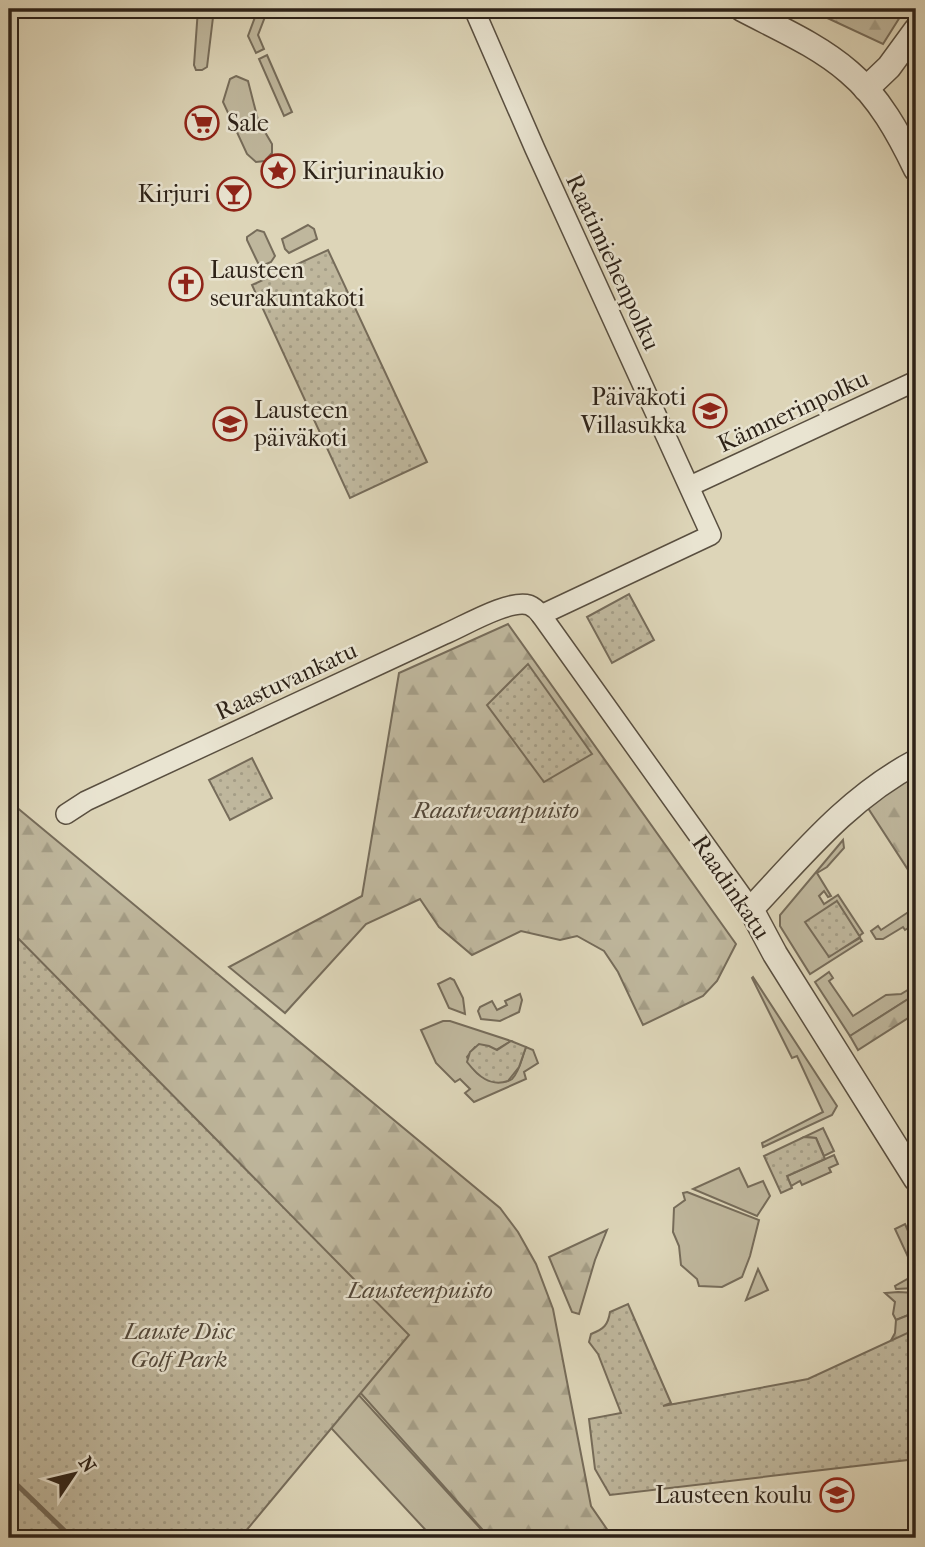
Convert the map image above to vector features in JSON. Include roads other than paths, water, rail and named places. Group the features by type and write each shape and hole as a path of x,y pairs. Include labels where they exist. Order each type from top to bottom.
{"street":[{"name":"Raatimiehenpolku","path":"474,9 540,161 711,535"},
{"path":"742,9 804,41 850,73 866,89 890,122 916,169"},
{"path":"866,89 888,67 916,30"},
{"name":"Kämnerinpolku","path":"690,486 916,381"},
{"name":"Raastuvankatu","path":"66,814 98,796 493,613 517,605 536,611 711,535"},
{"name":"Raadinkatu","path":"536,611 751,909 775,954 916,1179"},
{"path":"751,909 845,810 884,780 916,762"}],"waterway":[{"path":"9,1477 72,1538"}],"place":[{"name":"Sale","path":"202,123"},
{"name":"Kirjurinaukio","path":"278,171"},
{"name":"Kirjuri","path":"234,194"},
{"name":"Lausteen seurakuntakoti","path":"186,284"},
{"name":"Päiväkoti Villasukka","path":"710,411"},
{"name":"Lausteen päiväkoti","path":"230,424"},
{"name":"Lausteen koulu","path":"837,1495"}],"park label":[{"name":"Raastuvanpuisto","path":"496,810"},
{"name":"Lausteenpuisto","path":"420,1290"},
{"name":"Lauste Disc Golf Park","path":"179,1345"}]}
